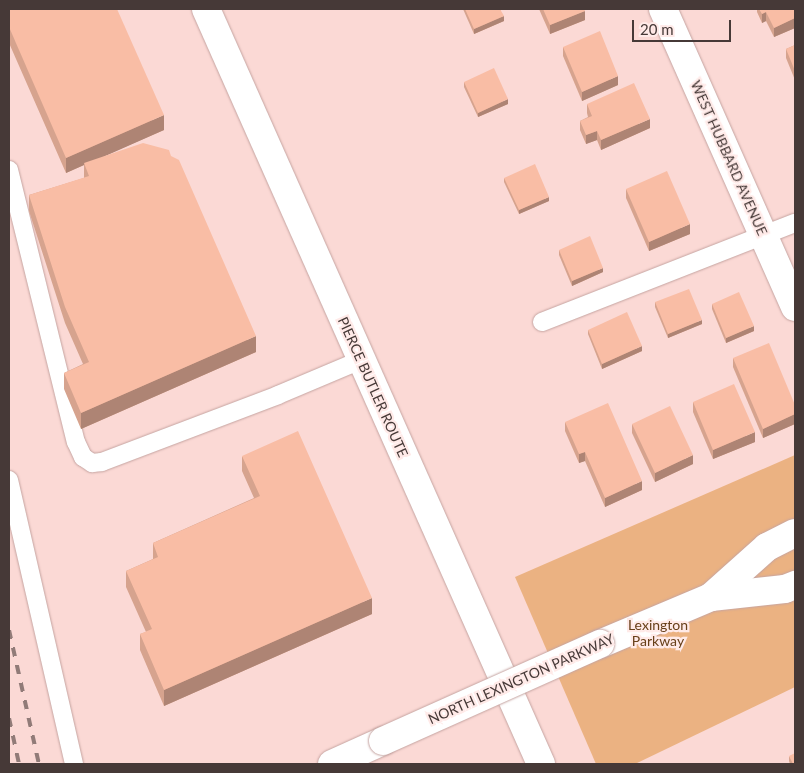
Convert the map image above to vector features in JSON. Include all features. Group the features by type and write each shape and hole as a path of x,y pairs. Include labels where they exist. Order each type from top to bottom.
{"main road":[{"name":"PIERCE BUTLER ROUTE","path":"206,9 541,764"},
{"name":"WEST HUBBARD AVENUE","path":"663,9 795,307"},
{"path":"710,597 767,546 795,533"},
{"path":"710,597 785,589 795,585"},
{"name":"NORTH LEXINGTON PARKWAY","path":"332,764 710,597"}],"lane":[{"path":"9,170 76,442 83,457 92,462 102,462 269,399 361,360"},
{"path":"542,322 795,224"},
{"path":"9,480 74,764"}],"green space":[{"name":"Lexington Parkway","path":"795,455 795,687 635,764 596,764 515,577"}],"building":[{"path":"9,9 117,9 164,115 66,158 9,27"},
{"path":"465,9 500,9 504,16 474,29"},
{"path":"543,9 584,9 585,11 550,25"},
{"path":"759,9 795,9 795,18 774,28 766,12 762,14"},
{"path":"600,31 618,76 582,92 563,47"},
{"path":"795,45 795,71 786,49"},
{"path":"494,68 508,99 478,113 464,82"},
{"path":"634,83 650,119 601,140 597,131 586,135 580,121 592,116 587,104"},
{"path":"143,143 169,150 171,156 179,160 256,336 81,413 64,373 89,362 65,307 29,195 89,176 84,163"},
{"path":"535,164 549,197 519,210 504,178"},
{"path":"667,171 690,224 649,242 626,189"},
{"path":"590,236 603,268 572,281 559,250"},
{"path":"689,289 702,320 668,334 655,302"},
{"path":"739,292 754,326 726,338 712,304"},
{"path":"627,312 642,346 602,364 588,330"},
{"path":"769,343 795,405 795,414 763,429 733,358"},
{"path":"734,384 755,432 713,450 693,402"},
{"path":"608,403 642,481 605,498 585,452 579,454 565,422"},
{"path":"670,406 693,455 655,473 632,424"},
{"path":"298,431 372,598 164,690 140,634 152,629 126,571 158,557 153,543 260,496 242,456"},
{"path":"795,753 795,764 793,764 789,756"}],"railway":[{"path":"9,630 39,764"},
{"path":"9,718 19,764"}]}
